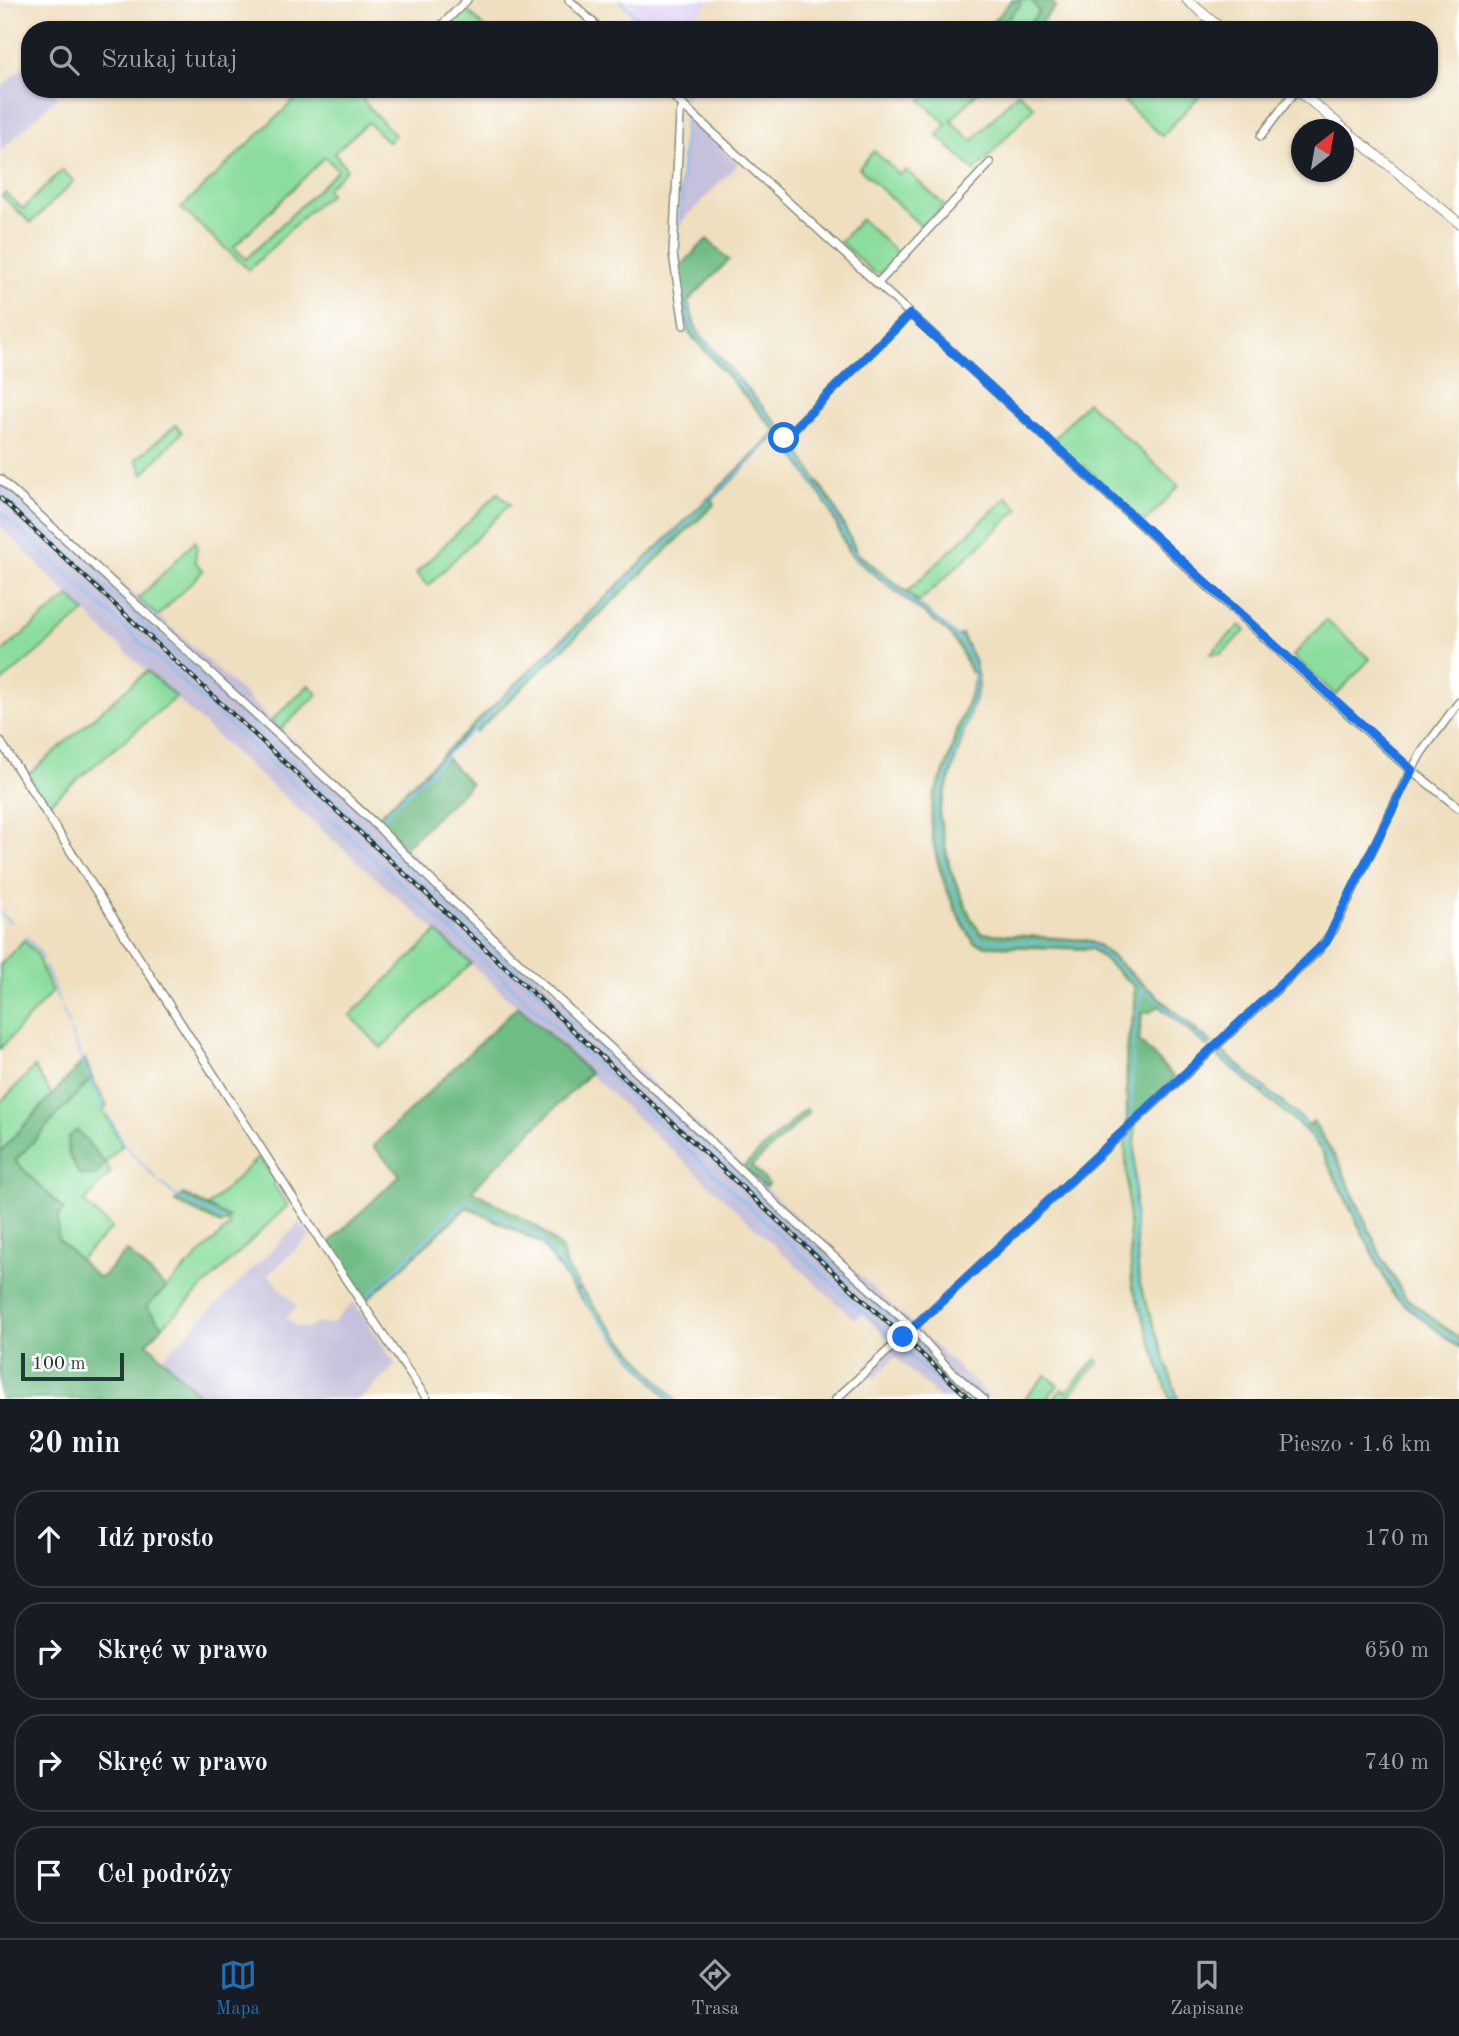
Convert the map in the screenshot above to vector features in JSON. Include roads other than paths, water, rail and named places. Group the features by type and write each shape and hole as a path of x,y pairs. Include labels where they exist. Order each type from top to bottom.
{"main road":[{"path":"1187,0 1212,21"},
{"path":"1307,98 1459,223"}],"street":[{"path":"446,21 467,0"},
{"path":"569,0 591,21"},
{"path":"675,98 1412,770 1459,808"},
{"path":"1261,136 1289,98"},
{"path":"683,106 680,114 673,254 684,325"},
{"path":"877,284 990,163"},
{"path":"784,438 910,314"},
{"path":"0,480 334,786 783,1211 913,1328 947,1366 983,1399"},
{"path":"836,1399 1326,942 1412,770 1459,702"},
{"path":"0,741 248,1130 427,1399"}],"waterway":[{"path":"620,0 640,21"},
{"path":"680,226 685,117"},
{"path":"679,233 678,260 691,326 783,434"},
{"path":"380,820 781,431"},
{"path":"787,440 832,510 855,556 955,635 972,664 975,683 971,706 938,799 936,820 938,840 947,871 971,930 981,940 1088,944 1095,947 1210,1046"},
{"path":"0,490 901,1328"},
{"path":"0,512 892,1339"},
{"path":"0,913 10,922"},
{"path":"26,937 42,959"},
{"path":"45,965 59,1002"},
{"path":"1131,1119 1133,1042 1142,988"},
{"path":"62,1008 69,1026"},
{"path":"71,1032 87,1074 105,1109"},
{"path":"1219,1053 1280,1103 1321,1144 1332,1160 1400,1298 1429,1321"},
{"path":"109,1116 123,1143 145,1167"},
{"path":"1131,1134 1136,1282 1175,1399"},
{"path":"147,1169 157,1179"},
{"path":"161,1183 175,1195 224,1220"},
{"path":"366,1298 465,1202 470,1201 539,1236 597,1317 671,1399"},
{"path":"1438,1328 1459,1344"},
{"path":"911,1338 941,1366"},
{"path":"905,1351 956,1399"},
{"path":"958,1382 977,1399"}],"railway":[{"path":"0,498 970,1399"}]}
